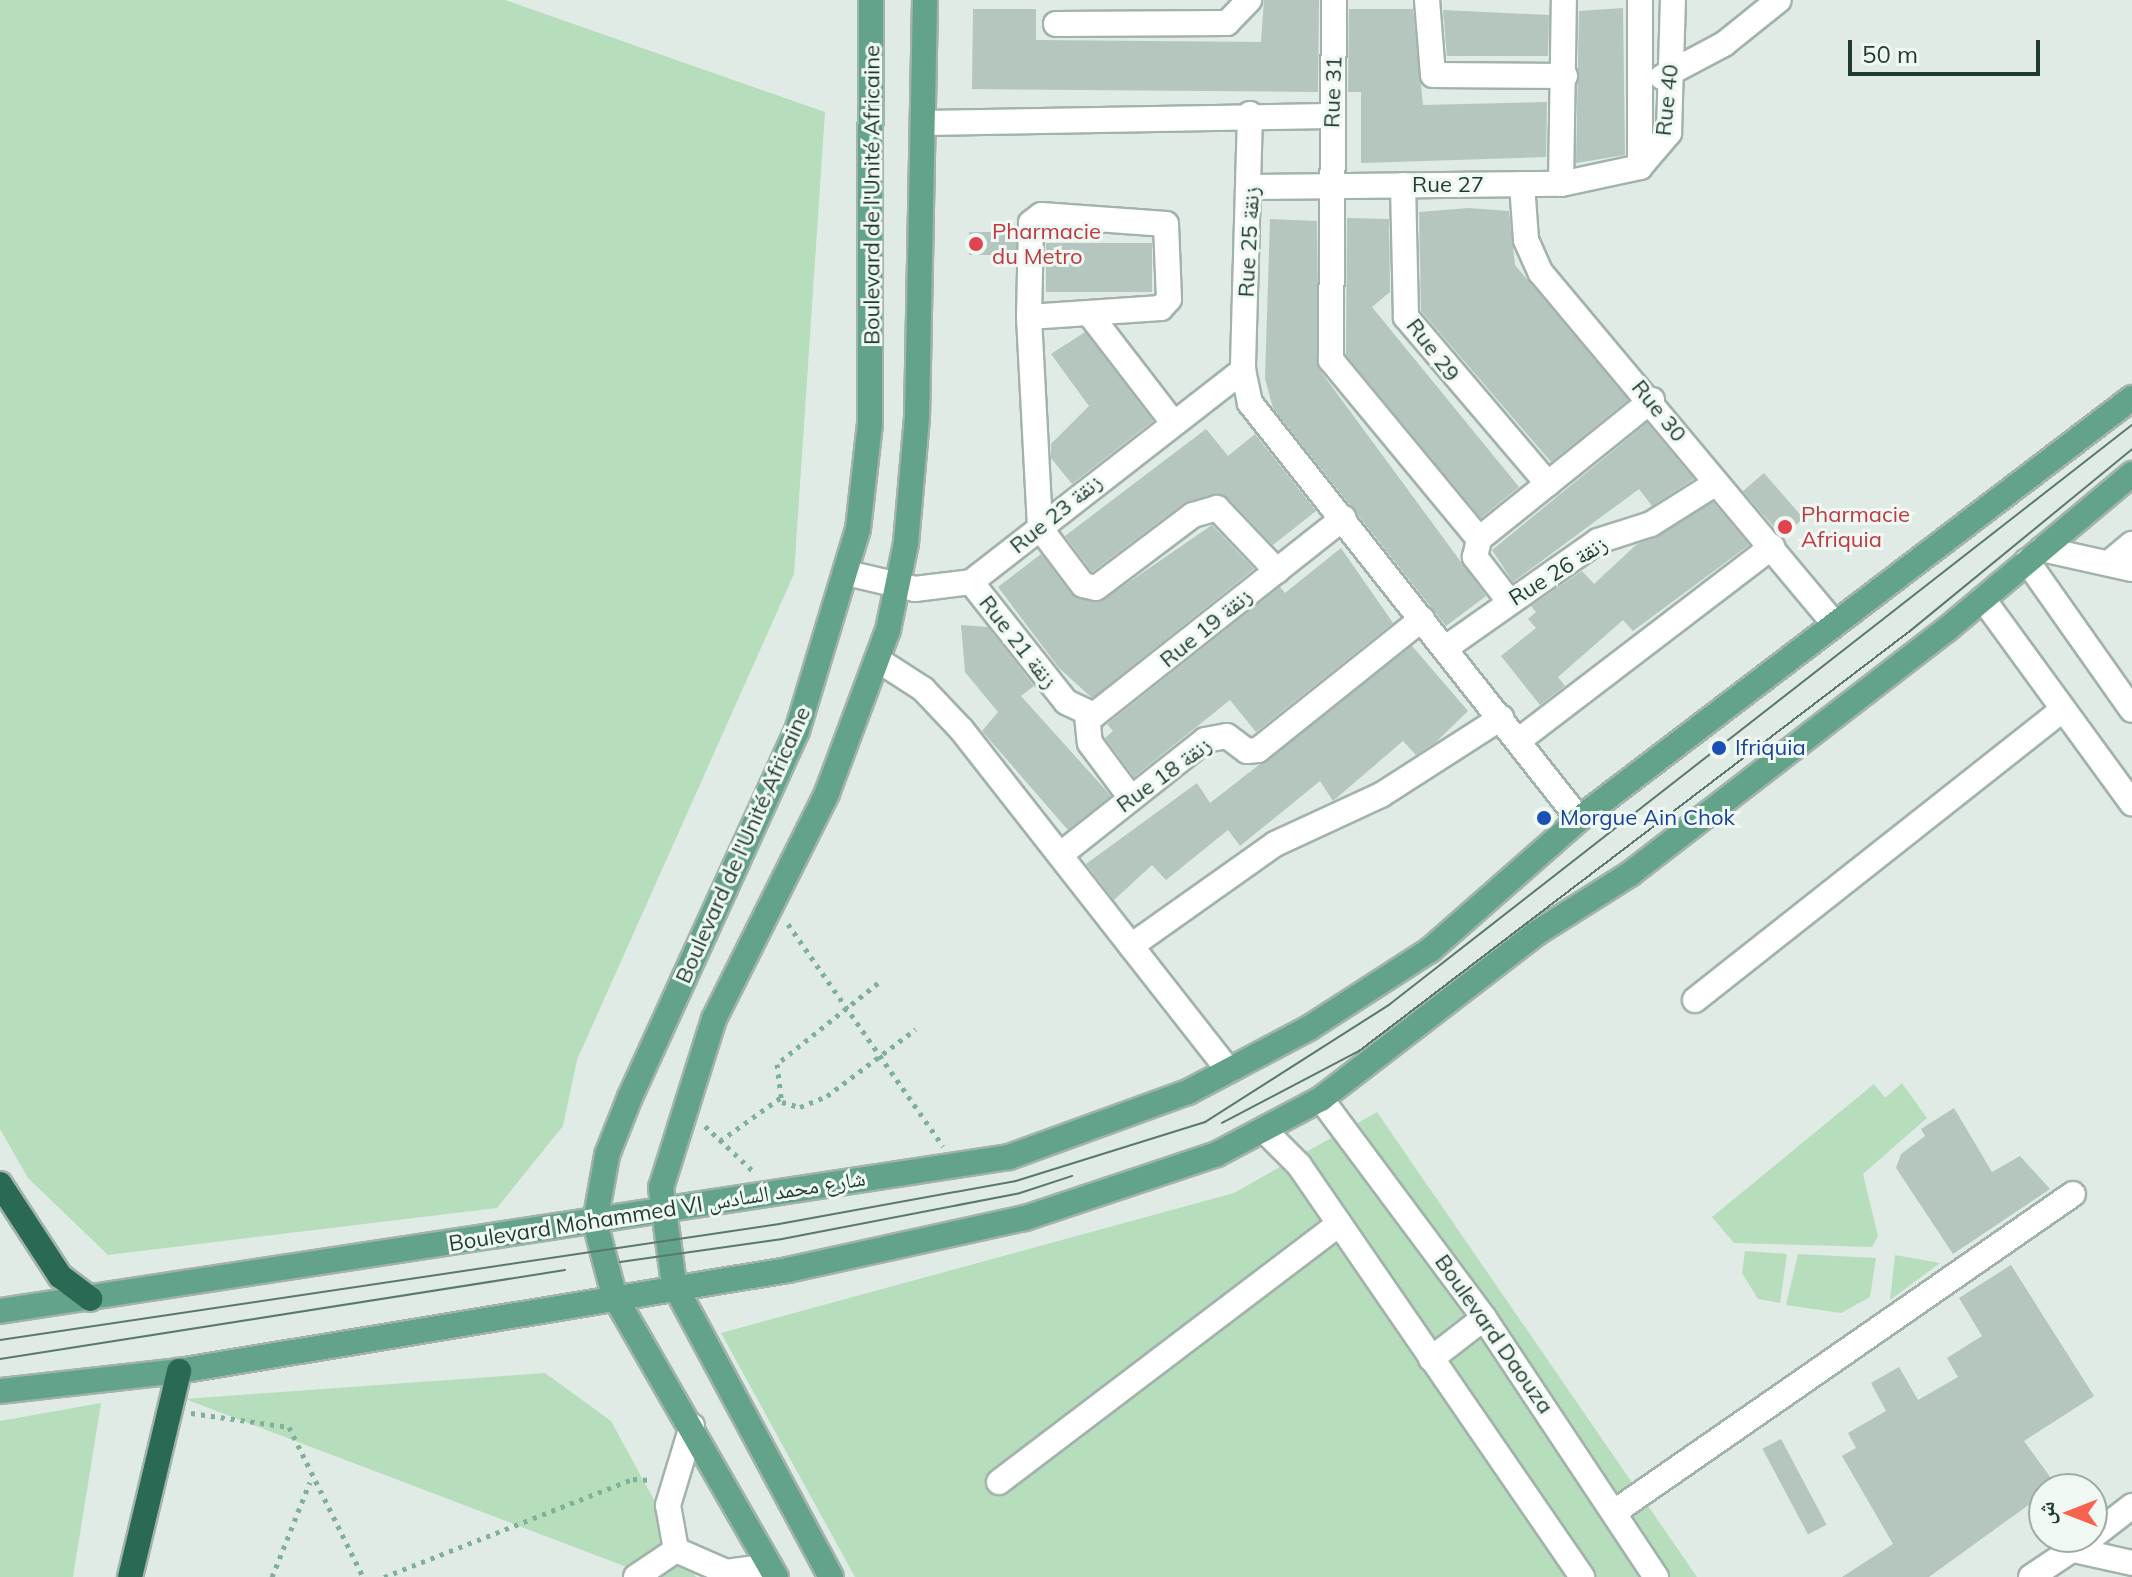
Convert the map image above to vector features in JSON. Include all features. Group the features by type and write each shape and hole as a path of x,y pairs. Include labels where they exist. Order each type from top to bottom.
{"highway":[{"path":"0,1184 60,1276 90,1299"},
{"path":"130,1577 167,1410 179,1371"}],"main road":[{"name":"Boulevard de l'Unité Africaine","path":"773,1572 692,1426 614,1295 595,1222 624,1111 797,731 847,573 870,424 871,0"},
{"name":"Boulevard de l'Unité Africaine","path":"831,1577 674,1284 662,1210 683,1109 714,1019 827,793 878,660 896,587 917,417 925,0"},
{"name":"Boulevard Mohammed VI شارع محمد السادس","path":"0,1311 595,1222 769,1190 957,1166 1076,1136 1229,1071 1430,950 1579,819 1833,622 2132,398"},
{"path":"0,1391 179,1371 674,1284 788,1270 1025,1218 1138,1185 1266,1132 1321,1099 1535,934 1630,874 1983,599 2132,474"}],"street":[{"path":"1056,24 1227,23 1249,0"},
{"name":"Rue 31","path":"1334,0 1331,360 1479,539"},
{"path":"1427,0 1433,75 1565,76"},
{"path":"1561,184 1564,0"},
{"name":"Rue 40","path":"1640,0 1636,84 1640,167"},
{"name":"Rue 40","path":"1640,167 1669,133 1673,0"},
{"path":"1636,84 1672,74 1779,0"},
{"path":"923,123 1250,114 1332,116"},
{"name":"Rue 25 زنقة","path":"1243,370 1253,187 1250,114"},
{"name":"Rue 27","path":"1253,187 1561,184 1640,167"},
{"name":"Rue 30","path":"1522,184 1526,240 1541,273 1652,400 1716,483 1833,622"},
{"name":"Rue 29","path":"1403,185 1406,317 1548,484"},
{"path":"1029,317 1091,316 1166,304 1169,231 1162,220 1033,219 1029,317 1040,528 1083,585 1096,588 1193,515 1217,508 1277,571"},
{"path":"1091,316 1172,421"},
{"path":"1243,370 1259,418 1447,647 1579,819"},
{"name":"Rue 23 زنقة","path":"971,582 1172,421 1243,370"},
{"path":"1509,601 1475,557 1479,539 1652,400"},
{"name":"Rue 26 زنقة","path":"1447,647 1598,541 1651,524 1716,483"},
{"name":"Rue 19 زنقة","path":"1087,716 1106,709 1343,518"},
{"path":"2035,555 2120,566 2132,544"},
{"path":"1518,741 1772,547"},
{"path":"2035,555 2132,710"},
{"path":"847,573 896,587 971,582"},
{"name":"Rue 21 زنقة","path":"971,582 1066,702 1087,716"},
{"path":"1983,599 2132,803"},
{"name":"Rue 18 زنقة","path":"1060,855 1205,740 1227,736 1247,751 1258,750 1422,619"},
{"path":"878,660 934,699 1229,1071"},
{"path":"1695,1000 2063,709"},
{"path":"1087,716 1090,743 1131,798"},
{"path":"1131,946 1275,844 1381,795 1501,718"},
{"name":"Boulevard Daouza","path":"1321,1099 1484,1318 1616,1511 1656,1577"},
{"path":"1266,1132 1339,1224 1582,1577"},
{"path":"1616,1511 2073,1194"},
{"path":"999,1482 1339,1224"},
{"path":"1431,1359 1484,1318"},
{"path":"676,1550 672,1480 692,1426"},
{"path":"2108,1524 2132,1506"},
{"path":"676,1550 726,1572 773,1572"},
{"path":"636,1577 676,1550"},
{"path":"2108,1552 2132,1563"},
{"path":"2031,1577 2068,1553"}],"path":[{"path":"773,902 957,1166"},
{"path":"780,1098 777,1064 878,983"},
{"path":"780,1098 800,1107 813,1101 882,1057 916,1029"},
{"path":"720,1141 780,1098"},
{"path":"683,1109 769,1190"},
{"path":"167,1410 289,1427 310,1482 363,1577"},
{"path":"384,1577 633,1479 672,1480"},
{"path":"272,1577 310,1482"}],"green space":[{"path":"0,0 505,0 825,112 794,574 577,1060 563,1126 497,1208 108,1255 28,1178 0,1129"},
{"path":"1902,1083 1927,1118 1863,1174 1878,1236 1872,1247 1734,1243 1712,1217 1874,1084 1885,1098"},
{"path":"1377,1112 1697,1577 855,1577 721,1333 1234,1193"},
{"path":"1745,1251 1787,1254 1780,1303 1758,1299 1742,1273"},
{"path":"1798,1254 1876,1258 1870,1297 1841,1313 1786,1305"},
{"path":"1895,1255 1940,1263 1890,1300"},
{"path":"545,1373 611,1421 696,1577 653,1577 185,1399"},
{"path":"101,1403 73,1577 0,1577 0,1421"}],"building":[{"path":"1264,0 1319,0 1318,92 972,89 973,9 1036,9 1036,40 1261,42"},
{"path":"1623,8 1625,155 1576,163 1579,11"},
{"path":"1349,9 1413,9 1423,105 1547,102 1546,157 1361,163 1361,92 1348,92"},
{"path":"1443,10 1549,15 1548,56 1447,56"},
{"path":"1469,208 1509,211 1515,265 1628,400 1551,462 1421,311 1419,212"},
{"path":"1347,218 1389,219 1390,292 1372,307 1519,487 1481,518 1346,355"},
{"path":"1270,219 1317,221 1319,369 1486,596 1446,626 1273,408 1265,379"},
{"path":"969,232 1016,232 1016,255 969,255"},
{"path":"1046,243 1152,243 1152,292 1046,292"},
{"path":"1085,332 1153,421 1072,484 1051,458 1051,444 1089,406 1051,354"},
{"path":"1647,423 1694,479 1652,506 1639,489 1513,582 1492,550"},
{"path":"1206,429 1228,456 1255,434 1316,511 1273,545 1228,498 1213,494 1184,503 1092,572 1065,536"},
{"path":"1764,473 1803,518 1782,537 1743,491"},
{"path":"1713,502 1749,545 1633,631 1623,620 1558,677 1565,686 1540,705 1501,656 1536,628 1528,619 1536,612 1531,606 1582,571 1594,584 1636,545"},
{"path":"1212,525 1254,569 1092,698 1059,668 998,587 1041,554 1072,595 1100,602"},
{"path":"1341,548 1393,623 1256,732 1230,700 1134,777 1105,738 1113,731 1107,724 1280,587 1285,593"},
{"path":"961,625 988,627 1034,686 1021,696 1111,796 1068,830 982,731 998,712 965,672"},
{"path":"1412,646 1468,711 1436,742 1416,755 1403,741 1333,801 1320,781 1240,846 1228,830 1166,880 1152,865 1114,900 1086,864 1197,783 1210,803"},
{"path":"1954,1108 1992,1172 2020,1156 2050,1189 1953,1254 1896,1168 1901,1154 1925,1136 1921,1129"},
{"path":"2011,1265 2094,1396 2024,1441 2047,1473 2028,1473 2028,1505 1929,1577 1842,1577 1893,1544 1842,1456 1856,1448 1848,1433 1886,1411 1871,1383 1899,1367 1918,1400 1958,1377 1947,1358 1982,1336 1959,1298"},
{"path":"1781,1439 1827,1525 1808,1535 1762,1449"}],"tram line":[{"path":"0,1340 779,1224 1016,1181 1205,1122 1390,1004 2132,425"},
{"path":"1222,1123 1359,1051 1910,631 2132,449"},
{"path":"620,1262 782,1239 1020,1193 1072,1176"},
{"path":"0,1359 565,1270"}],"place":[{"name":"Pharmacie du Metro","path":"976,244"},
{"name":"Pharmacie Afriquia","path":"1785,527"},
{"name":"Ifriquia","path":"1719,748"},
{"name":"Morgue Ain Chok","path":"1544,818"}]}
